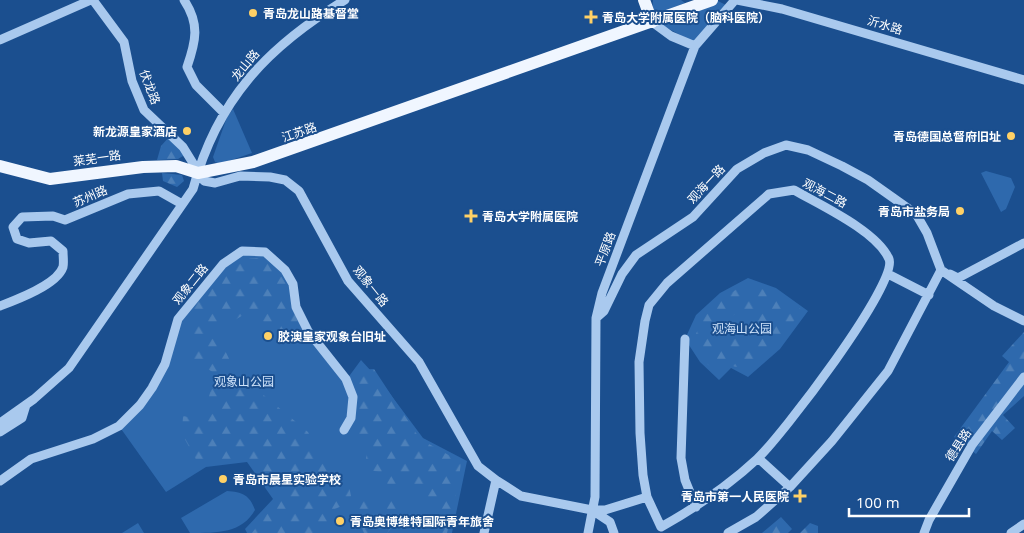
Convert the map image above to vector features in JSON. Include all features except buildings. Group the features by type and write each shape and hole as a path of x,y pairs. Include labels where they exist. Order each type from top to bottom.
{"main road":[{"path":"644,0 652,22"},
{"name":"江苏路","path":"198,173 253,162 652,22 687,5 712,0"},
{"name":"莱芜一路","path":"0,166 50,179 143,167 176,166 198,173"}],"street":[{"name":"伏龙路","path":"0,40 92,0 124,42 132,81 144,110 183,147 198,173"},
{"path":"184,0 194,14 196,43 186,67 196,85 223,112"},
{"name":"龙山路","path":"198,173 223,112 263,62 282,44 345,0"},
{"name":"沂水路","path":"736,0 782,9 1024,80"},
{"name":"平原路","path":"588,533 595,497 596,318 602,294 695,46 736,0"},
{"path":"765,0 782,9"},
{"path":"772,0 782,9"},
{"path":"652,22 671,36 695,46"},
{"name":"观海一路","path":"596,318 604,311 622,274 636,256 693,217 737,169 764,153 786,145 808,150 842,166 868,180 916,214 927,233 941,270"},
{"path":"0,423 59,379 69,368 193,189 198,173"},
{"name":"观象一路","path":"198,173 204,181 215,183 240,176 270,177 285,180 299,192 348,281 419,362 478,466 521,496 592,510"},
{"name":"观海二路","path":"794,190 845,218 882,248 890,260 888,274 874,303 849,340 758,458 696,507 660,527 647,496 643,475 639,362 645,322 650,305 667,283 769,194 794,190"},
{"name":"苏州路","path":"0,306 25,297 56,276 63,267 63,251 51,241 29,243 17,239 13,234 13,227 22,217 53,216 65,220 128,194 159,191 182,204"},
{"path":"941,270 958,278 1024,243"},
{"name":"观象二路","path":"0,481 31,459 93,439 119,426 140,405 152,388 165,364 178,319 223,264 242,251 264,252 285,270 293,284 296,307 308,331 346,379 353,397 351,418 344,430"},
{"path":"728,533 756,517 790,488 832,441 888,371 907,331 929,295 941,270"},
{"path":"941,270 994,306 1024,321"},
{"path":"888,274 929,295"},
{"path":"685,340 681,458 685,480 696,507"},
{"name":"德县路","path":"924,533 929,520 972,445 1024,377"},
{"path":"0,432 22,418 26,405"},
{"path":"758,458 790,488"},
{"path":"484,533 496,480"},
{"path":"592,510 605,510 647,496"},
{"path":"592,510 610,522 614,533"},
{"path":"1011,533 1024,524"}],"green space":[{"path":"653,0 681,0 685,3 652,15"},
{"path":"716,0 726,5 695,43 658,23"},
{"path":"233,109 252,153 220,164 215,162 213,157 227,117"},
{"path":"169,137 184,153 183,156 178,159 157,160 161,146"},
{"path":"986,171 1011,178 1015,187 1006,209 1001,212 981,173"},
{"path":"162,173 182,175 184,181 177,187 163,181"},
{"name":"观象山公园","path":"242,251 265,252 285,270 296,307 347,379 361,360 382,383 423,438 467,461 452,533 247,533 245,529 273,499 247,462 206,467 166,492 119,426 152,388 178,319 196,295"},
{"path":"260,258 279,273 288,288 300,328 288,338 258,318 243,315 216,332 235,371 308,432 317,450 347,476 351,496 344,505 328,512 329,533 252,533 276,502 260,470 250,459 216,460 199,465 182,434 183,416 204,420 214,373 193,359 191,319 195,304 228,267 242,259"},
{"name":"观海山公园","path":"748,278 776,288 808,311 780,349 748,377 731,368 719,380 700,362 685,339 696,315 720,293"},
{"name":"观海山公园","path":"744,284 775,293 802,310 774,349 748,369 732,366 716,372 701,358 692,342 708,309","holes":["736,313 749,316 752,323 743,334 732,337 729,334 727,321"]},
{"path":"1024,332 1024,396 1003,415 1015,428 1002,440 992,431 976,454 954,437 1009,362 1002,356"},
{"path":"374,369 420,439 461,462 458,486 447,533 437,533 440,525 430,502 408,484 396,485 401,511 397,521 387,533 364,533 356,515 364,500 380,502 388,486 384,473 365,469 367,450 352,432 357,403 355,384 359,370"},
{"path":"227,491 241,493 251,501 255,510 250,518 228,530 210,533 190,533 181,518"},
{"path":"781,517 792,529 788,533 762,533"},
{"path":"138,523 144,533 122,533"},
{"path":"810,523 818,526 818,533 800,533"}],"place":[{"name":"青岛龙山路基督堂","path":"253,13"},
{"name":"青岛大学附属医院（脑科医院）","path":"591,17"},
{"name":"新龙源皇家酒店","path":"187,131"},
{"name":"青岛德国总督府旧址","path":"1011,136"},
{"name":"青岛市盐务局","path":"960,211"},
{"name":"青岛大学附属医院","path":"471,216"},
{"name":"胶澳皇家观象台旧址","path":"268,336"},
{"name":"青岛市晨星实验学校","path":"223,479"},
{"name":"青岛市第一人民医院","path":"800,496"},
{"name":"青岛奥博维特国际青年旅舍","path":"340,521"}]}
